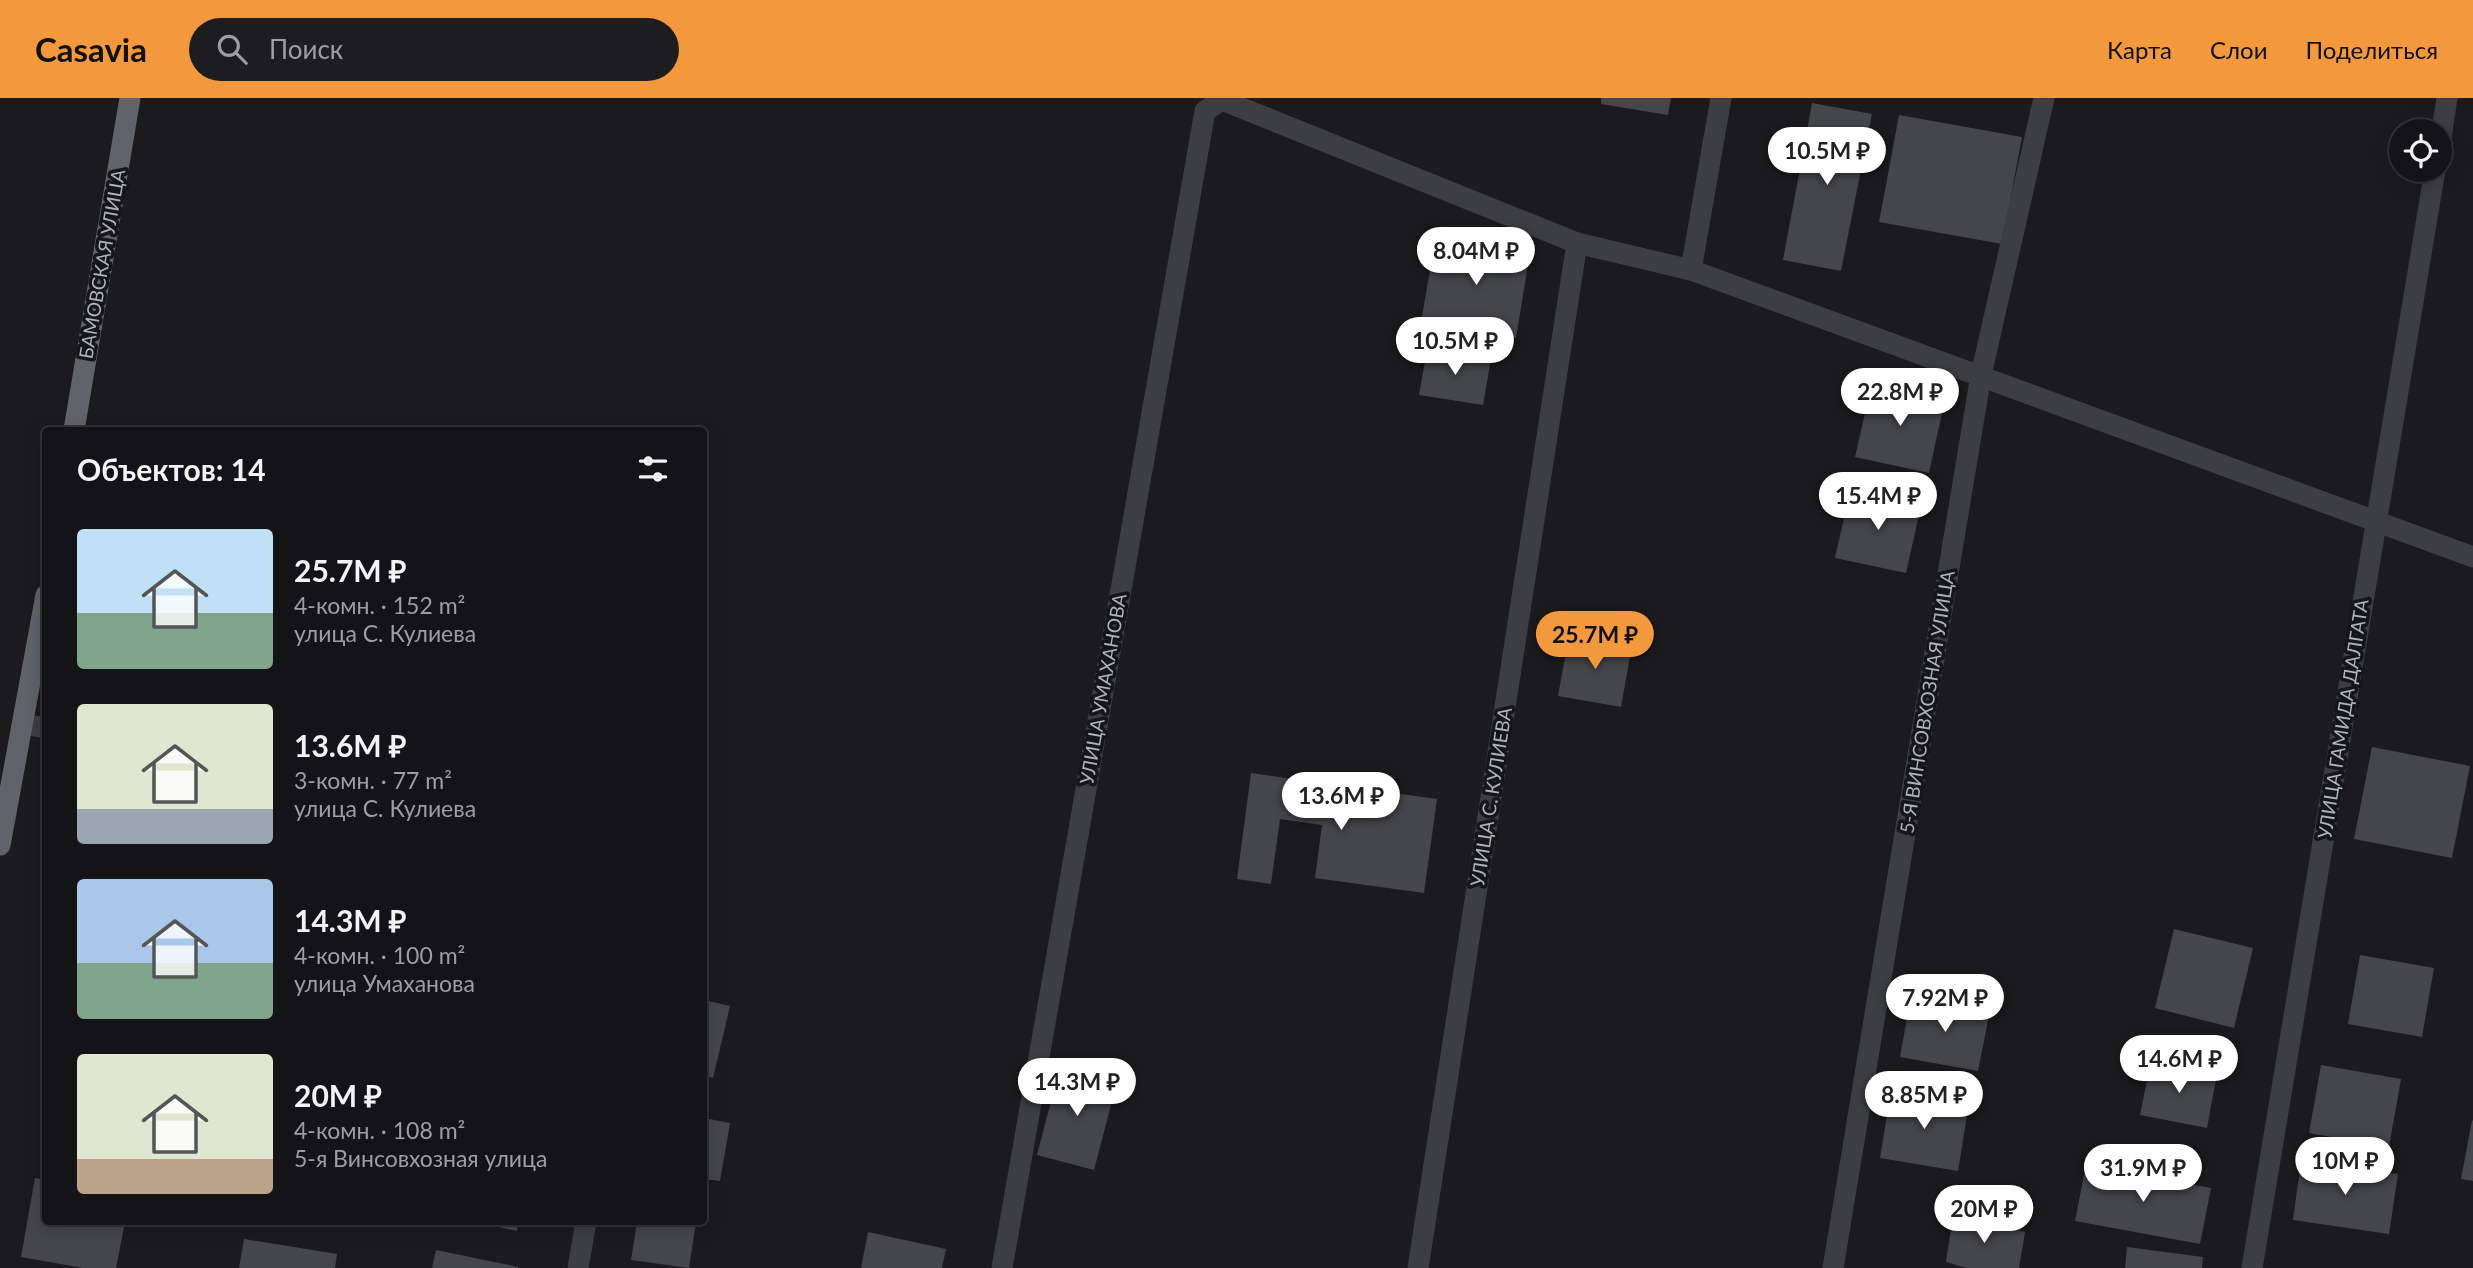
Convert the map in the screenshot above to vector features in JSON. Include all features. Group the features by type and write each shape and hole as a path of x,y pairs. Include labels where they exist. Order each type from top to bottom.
{"highway":[{"name":"БАМОВСКАЯ УЛИЦА","path":"75,427 130,98"},
{"path":"0,845 42,617"}],"street":[{"path":"1691,270 1721,98"},
{"name":"5-Я ВИНСОВХОЗНАЯ УЛИЦА","path":"1833,1268 1981,375 2044,98"},
{"path":"2444,119 2447,98"},
{"name":"УЛИЦА УМАХАНОВА","path":"1002,1268 1205,111 1222,100 1577,243"},
{"name":"УЛИЦА ГАМИДА ДАЛГАТА","path":"2252,1268 2433,182"},
{"path":"1577,243 1691,270 2473,557"},
{"name":"УЛИЦА С. КУЛИЕВА","path":"1418,1268 1577,243"},
{"path":"23,724 42,727"},
{"path":"578,1268 585,1225"}],"building":[{"path":"1601,98 1671,98 1668,115 1601,104"},
{"path":"1812,103 1872,114 1841,271 1783,260"},
{"path":"1899,115 2022,137 2002,244 1879,222"},
{"path":"1436,236 1530,253 1516,338 1421,322"},
{"path":"1427,350 1491,359 1483,405 1419,395"},
{"path":"1872,383 1945,399 1929,473 1855,457"},
{"path":"1850,491 1921,506 1906,573 1835,558"},
{"path":"1569,635 1632,646 1621,707 1558,696"},
{"path":"2372,747 2470,766 2452,858 2354,839"},
{"path":"1251,773 1437,799 1424,893 1315,878 1322,825 1280,819 1271,884 1237,879"},
{"path":"2174,929 2253,948 2234,1028 2155,1008"},
{"path":"2360,955 2434,968 2422,1037 2348,1024"},
{"path":"1911,996 1990,1011 1978,1071 1900,1057"},
{"path":"707,1001 730,1006 713,1078 707,1077"},
{"path":"2151,1061 2217,1074 2207,1128 2140,1115"},
{"path":"2321,1065 2401,1079 2389,1147 2309,1133"},
{"path":"1060,1067 1117,1082 1094,1170 1037,1155"},
{"path":"1891,1090 1969,1103 1958,1171 1880,1158"},
{"path":"707,1119 730,1123 720,1181 707,1179"},
{"path":"2473,1121 2473,1181 2461,1179"},
{"path":"2301,1161 2398,1174 2389,1234 2293,1220"},
{"path":"2086,1165 2211,1188 2200,1244 2075,1221"},
{"path":"35,1178 42,1179 42,1225 124,1225 116,1268 83,1268 21,1257"},
{"path":"1953,1216 2025,1232 2019,1268 1967,1268 1946,1262"},
{"path":"490,1225 518,1225 517,1231"},
{"path":"637,1225 696,1225 689,1268 631,1260"},
{"path":"868,1232 946,1249 942,1268 861,1268"},
{"path":"244,1239 337,1254 335,1268 239,1268"},
{"path":"2127,1247 2203,1257 2202,1268 2125,1268"},
{"path":"436,1250 518,1267 518,1268 432,1268"}]}
